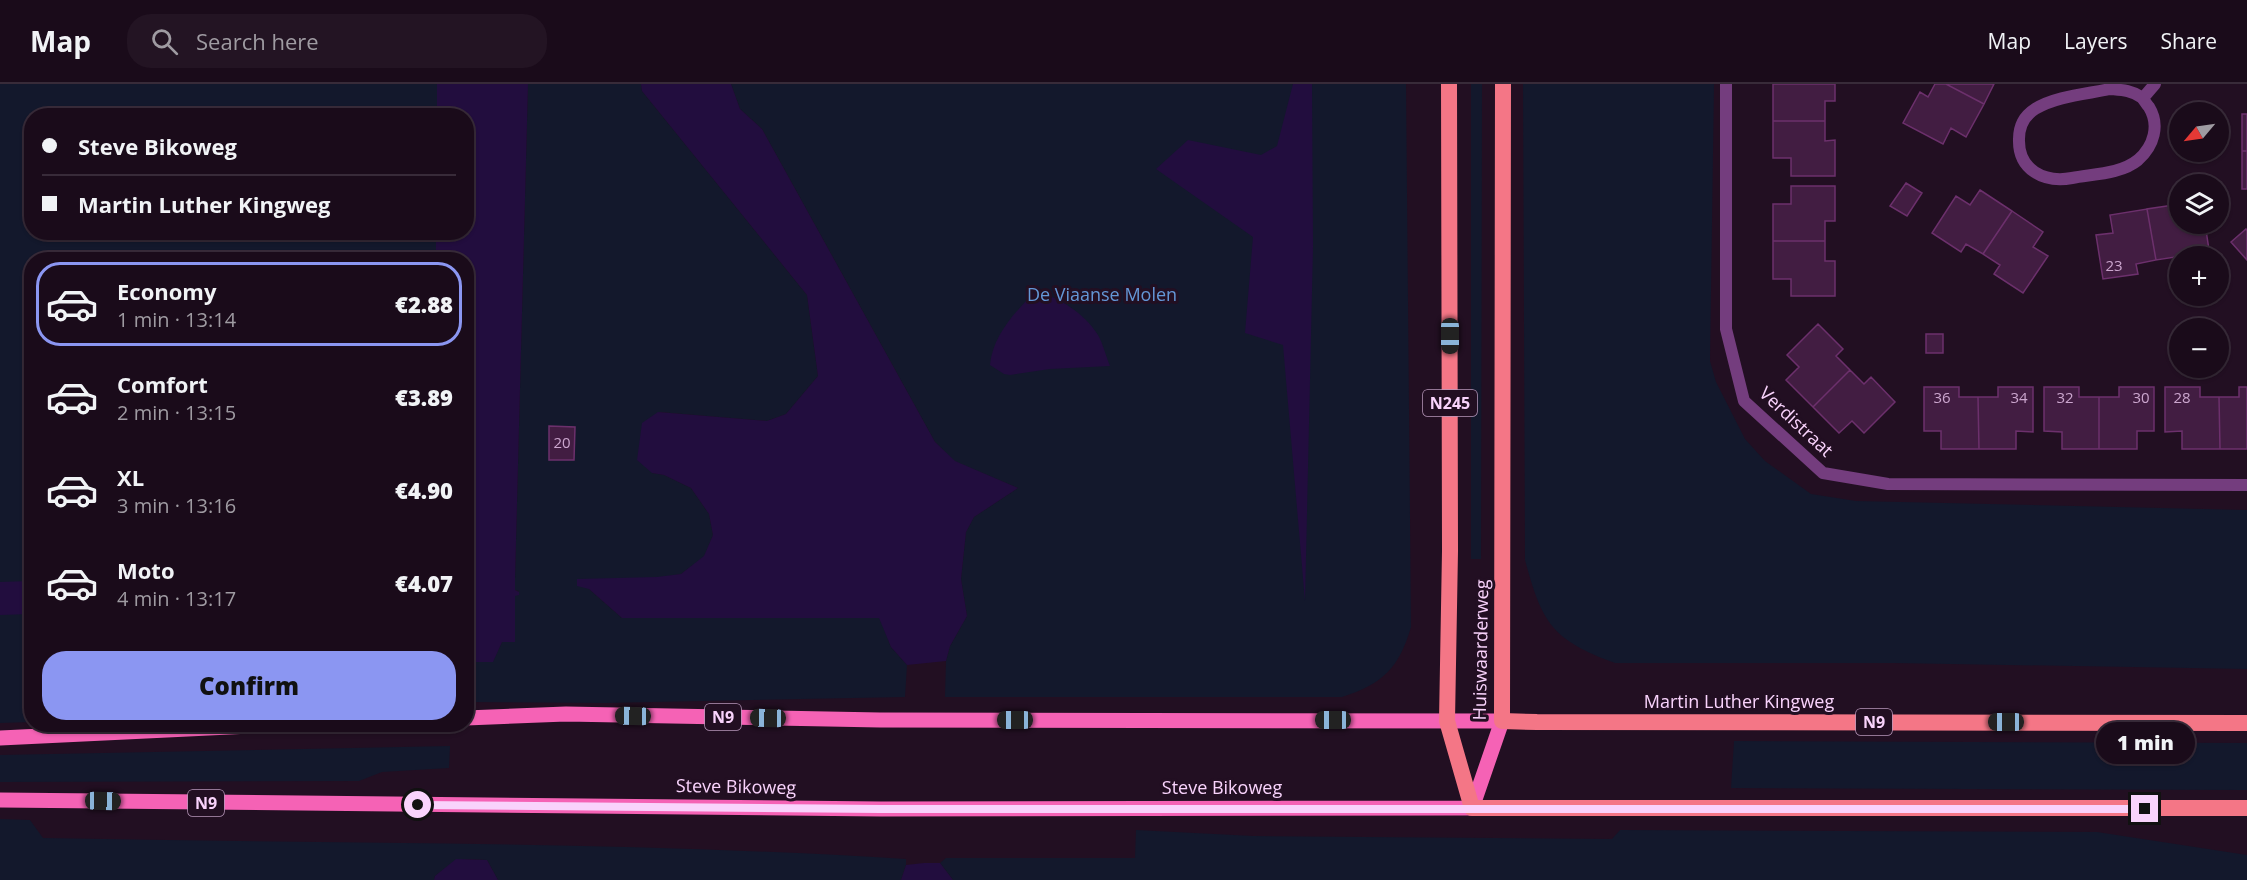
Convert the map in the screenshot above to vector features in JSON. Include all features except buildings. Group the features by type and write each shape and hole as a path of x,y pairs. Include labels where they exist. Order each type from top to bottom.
{"highway":[{"name":"Huiswaarderweg","path":"1449,84 1450,551 1447,721 1472,808"},
{"name":"Huiswaarderweg","path":"1502,721 1503,84"},
{"name":"Martin Luther Kingweg","path":"1502,721 2247,723"},
{"name":"N9","path":"1472,808 2247,808"}],"main road":[{"name":"N9","path":"474,718 566,714 880,720 1447,721"},
{"name":"Martin Luther Kingweg","path":"1447,721 1502,721"},
{"name":"Huiswaarderweg","path":"1472,808 1502,721"},
{"path":"0,738 125,732"},
{"name":"Steve Bikoweg","path":"0,800 881,809 1472,808"}],"street":[{"name":"Verdistraat","path":"1726,84 1726,329 1744,401 1823,473 1888,484 2247,485"},
{"path":"2143,98 2155,84"},
{"path":"2110,89 2127,90 2143,98 2154,116 2155,135 2149,147 2137,160 2118,170 2066,179 2052,178 2036,173 2025,164 2019,152 2019,132 2024,119 2035,109 2052,102 2110,89"}],"green space":[{"path":"0,84 437,84 437,108 24,108 24,240 436,240 436,252 24,252 24,722 0,723"},
{"path":"528,84 641,84 642,91 807,295 818,376 786,414 767,421 659,412 652,473 664,475 691,488 709,514 713,535 704,557 681,574 589,589 622,618 880,618 891,647 907,665 905,697 605,703 474,702 474,662 493,661 502,642 515,641 515,595 519,591 515,590"},
{"name":"De Viaanse Molen","path":"731,84 1406,84 1411,627 1395,664 1379,680 1342,697 945,697 946,661 950,646 967,616 961,579 966,532 974,517 1018,488 954,461 935,442 762,129 740,109"},
{"path":"1471,84 1482,84 1481,559 1471,559"},
{"path":"1523,84 1714,84 1710,361 1716,382 1745,439 1765,461 1811,494 1856,501 2247,510 2247,669 1894,663 1615,663 1594,655 1563,637 1544,614 1525,560"},
{"path":"1734,741 2247,743 2247,790 1731,788"},
{"path":"450,746 449,768 382,772 359,781 0,782 0,755"},
{"path":"0,819 30,820 43,838 691,849 906,859 906,865 901,880 498,880 487,860 469,859 454,862 435,876 434,880 0,880"},
{"path":"1136,830 1253,836 1612,839 1620,830 2097,832 2247,855 2247,880 953,880 940,863 946,858 1135,858"}],"shaded area":[{"path":"437,84 528,84 515,579 515,590 519,592 519,595 515,596 515,642 502,642 493,662 474,662 474,252 436,252 436,240 474,240 474,108 437,108"},
{"path":"641,84 731,84 740,109 762,129 935,442 955,461 1018,488 974,517 966,532 961,579 967,616 950,646 946,661 907,665 891,647 879,618 622,618 589,589 577,586 577,579 657,577 681,574 704,556 713,535 709,514 691,488 664,475 652,473 637,460 642,423 658,412 767,421 786,414 818,376 807,295 642,91"},
{"path":"1293,84 1312,84 1313,247 1305,601 1283,345 1245,333 1253,237 1156,169 1188,140 1261,155 1277,146"},
{"path":"1036,291 1062,302 1086,320 1098,335 1110,366 1050,369 1010,375 990,365 1000,334"},
{"path":"24,581 24,614 0,615 0,582"},
{"path":"456,859 487,860 498,880 434,880 435,876"},
{"path":"940,863 953,880 901,880 906,865"}],"route":[{"path":"418,805 881,809 1282,807 2145,809"}]}
